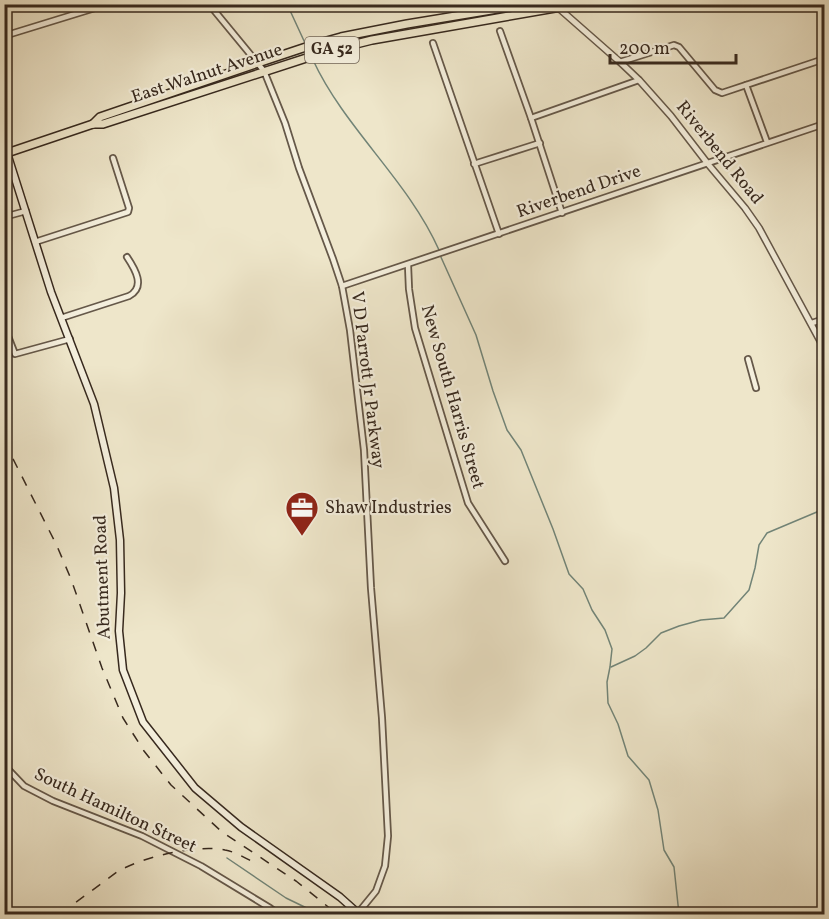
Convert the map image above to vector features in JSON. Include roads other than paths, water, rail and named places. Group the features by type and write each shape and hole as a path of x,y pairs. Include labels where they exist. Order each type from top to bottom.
{"main road":[{"name":"East Walnut Avenue","path":"93,124 100,117 312,45 365,32 528,4"},
{"name":"East Walnut Avenue","path":"6,153 328,51 372,40 578,4"},
{"path":"4,143 6,153"},
{"name":"Abutment Road","path":"6,153 61,318 94,404 114,488 120,540 119,631 123,670 143,722 195,788 241,827 340,897 358,914"}],"street":[{"path":"4,36 108,4"},
{"name":"V D Parrott Jr Parkway","path":"211,4 264,71 285,123 298,168 342,286 350,330 364,450 388,836 385,866 376,891 358,914"},
{"name":"Riverbend Road","path":"556,7 621,62 671,116 759,228 825,348"},
{"path":"500,31 562,213"},
{"path":"433,43 499,234"},
{"path":"621,62 674,45 679,47 719,93 723,93 825,59"},
{"path":"531,118 639,80"},
{"path":"746,85 767,142"},
{"name":"Riverbend Drive","path":"342,286 825,124"},
{"path":"474,164 540,143"},
{"path":"35,242 128,212 129,208 113,158"},
{"path":"4,217 26,211"},
{"path":"61,318 135,292 138,283 133,266 127,257"},
{"name":"New South Harris Street","path":"408,265 415,328 468,503 505,561"},
{"path":"812,323 825,319"},
{"path":"4,326 15,354 70,339"},
{"path":"748,359 756,388"},
{"name":"South Hamilton Street","path":"4,765 24,786 53,801 142,836 201,866 278,915"}],"waterway":[{"path":"287,4 305,43"},
{"path":"313,60 342,109 411,200 439,250"},
{"path":"440,255 476,335 507,430 521,450 569,574 583,589 592,610 605,630 612,649 607,682 608,703 618,724 628,756 649,780 658,810 664,850 674,867 679,914"},
{"path":"611,667 635,656 661,633 701,620 724,618 749,590 759,545 767,533 824,509"},
{"path":"227,858 286,898 319,914"}],"railway":[{"path":"4,441 57,546 123,718 144,751 171,785 222,832 296,881 337,914"},
{"path":"60,914 117,872 140,861 170,853 200,849 225,850 255,863"}],"place":[{"name":"Shaw Industries","path":"302,537"}]}
